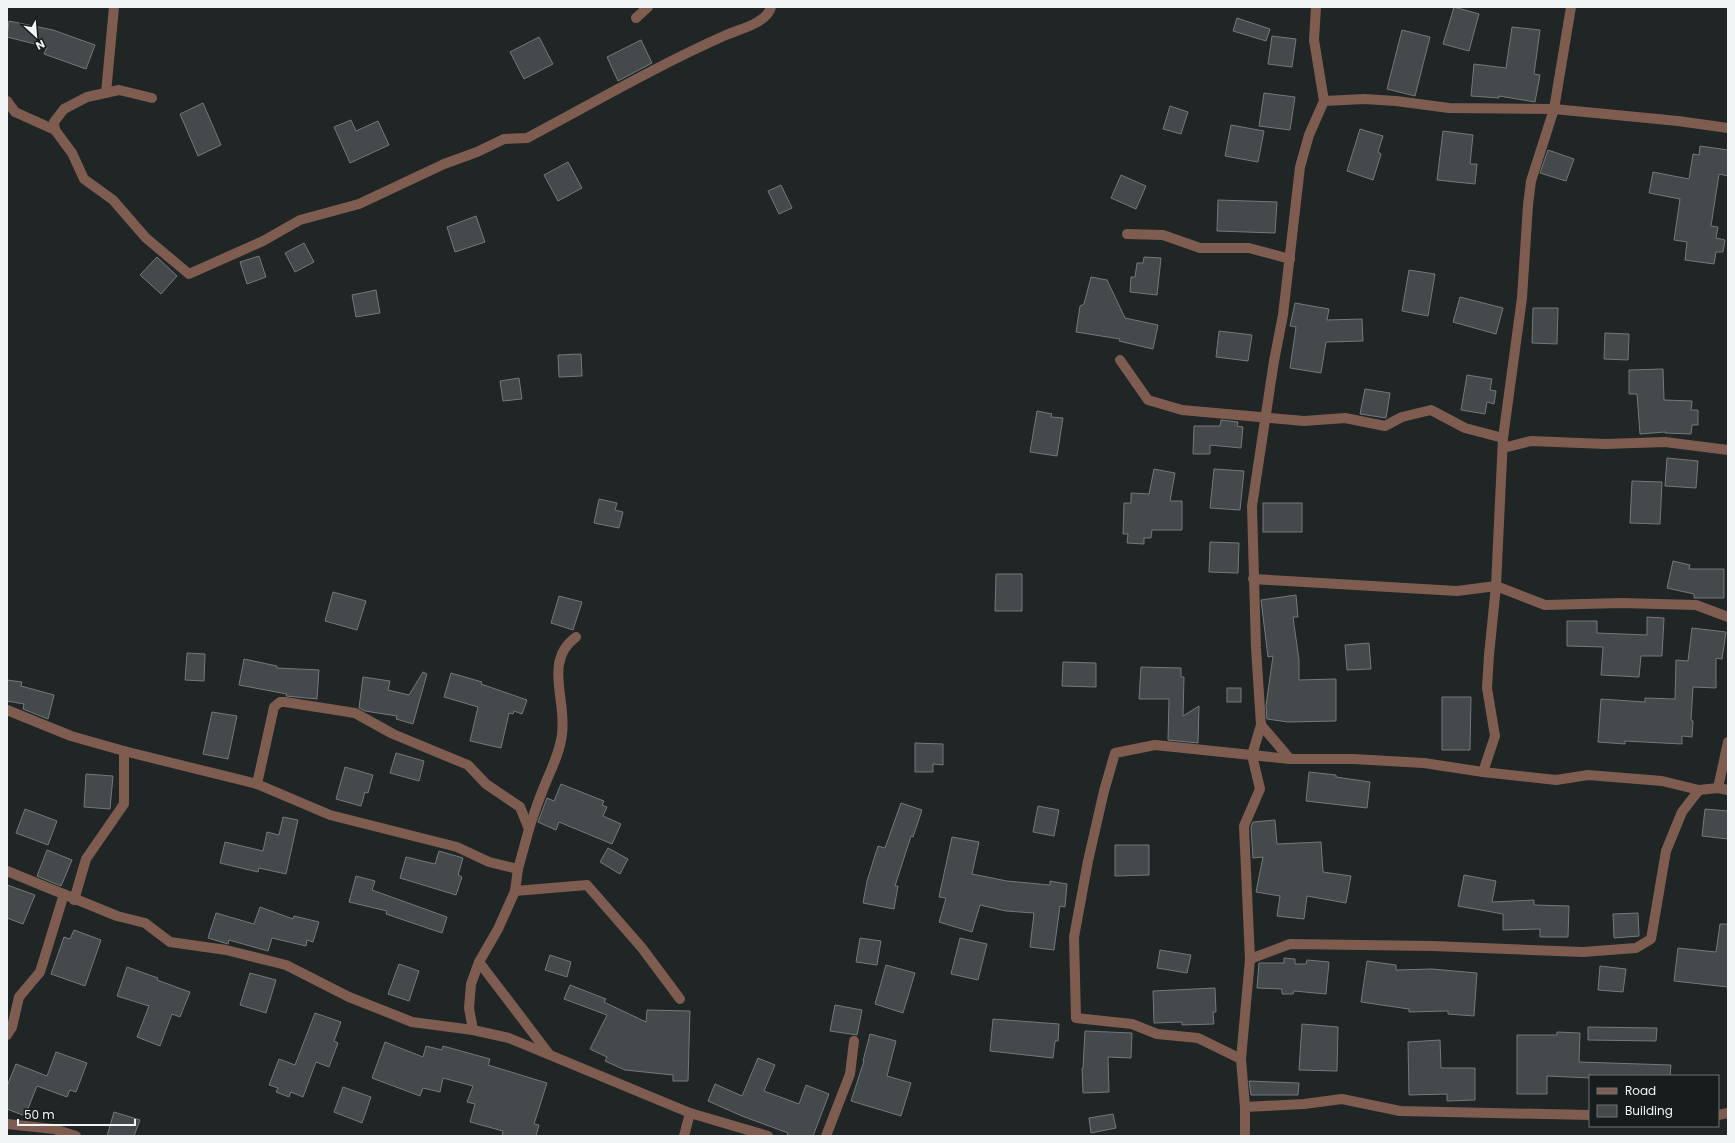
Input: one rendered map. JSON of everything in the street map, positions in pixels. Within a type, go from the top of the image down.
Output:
[{"type":"street","points":[[106,93],[114,7]]},
{"type":"street","points":[[636,18],[648,7]]},
{"type":"street","points":[[7,101],[15,112],[55,130],[72,153],[84,179],[113,200],[146,238],[189,274],[263,241],[300,220],[359,204],[444,164],[477,152],[504,139],[527,138],[701,46],[758,22],[767,14],[771,7]]},
{"type":"street","points":[[1245,1136],[1245,1107],[1241,1059],[1250,958],[1244,826],[1260,789],[1252,755],[1261,725],[1253,579],[1252,506],[1265,418],[1283,315],[1300,166],[1309,135],[1324,101],[1314,40],[1316,7]]},
{"type":"street","points":[[1483,772],[1495,736],[1487,688],[1489,655],[1496,586],[1503,443],[1522,298],[1528,205],[1531,181],[1554,109],[1571,7]]},
{"type":"street","points":[[55,130],[54,122],[64,109],[87,97],[119,90],[152,98]]},
{"type":"street","points":[[1324,101],[1364,99],[1396,101],[1449,108],[1554,109],[1640,117],[1728,128]]},
{"type":"street","points":[[1127,234],[1163,235],[1200,248],[1249,248],[1290,259]]},
{"type":"street","points":[[1120,360],[1148,400],[1182,410],[1304,421],[1345,418],[1385,426],[1402,417],[1430,410],[1465,428],[1503,443],[1531,441],[1606,444],[1665,442],[1728,450]]},
{"type":"street","points":[[1253,579],[1457,591],[1496,586],[1545,605],[1621,603],[1696,605],[1728,617]]},
{"type":"street","points":[[473,1030],[469,1008],[471,984],[479,962],[498,929],[515,891],[518,869],[529,829],[541,793],[554,763],[562,734],[558,664],[562,652],[576,636]]},
{"type":"street","points":[[257,784],[274,706],[280,702],[356,713],[393,734],[468,765],[486,784],[520,807],[529,829]]},
{"type":"street","points":[[7,710],[71,736],[124,751],[257,784],[330,815],[457,847],[489,862],[518,869]]},
{"type":"street","points":[[1261,725],[1290,759]]},
{"type":"street","points":[[1241,1059],[1198,1038],[1158,1034],[1132,1024],[1076,1018],[1074,937],[1100,807],[1115,753],[1155,744],[1290,759],[1353,759],[1424,763],[1483,772],[1556,780],[1588,775],[1618,777],[1662,781],[1699,790],[1723,789],[1728,742]]},
{"type":"street","points":[[74,900],[86,859],[124,804],[124,751]]},
{"type":"street","points":[[1250,958],[1290,944],[1381,944],[1583,952],[1636,948],[1651,939],[1666,851],[1682,812],[1699,790]]},
{"type":"street","points":[[7,871],[64,894],[74,900],[117,916],[145,923],[170,942],[226,950],[286,965],[349,997],[412,1022],[473,1030],[509,1038],[690,1113],[768,1136]]},
{"type":"street","points":[[515,891],[587,885],[642,948],[680,999]]},
{"type":"street","points":[[7,1035],[12,1027],[19,997],[40,972],[64,894]]},
{"type":"street","points":[[479,962],[550,1055]]},
{"type":"street","points":[[826,1136],[850,1074],[854,1041]]},
{"type":"street","points":[[1245,1107],[1304,1104],[1342,1099],[1400,1111],[1589,1115]]},
{"type":"street","points":[[684,1136],[690,1113]]},
{"type":"street","points":[[7,1124],[54,1129],[76,1136]]},
{"type":"building","points":[[1454,7],[1479,14],[1469,51],[1443,44]]},
{"type":"building","points":[[1237,18],[1270,29],[1266,41],[1233,31]]},
{"type":"building","points":[[9,21],[53,30],[95,45],[86,69],[44,54],[47,47],[7,37]]},
{"type":"building","points":[[1512,27],[1540,30],[1534,74],[1540,75],[1535,102],[1499,96],[1499,98],[1471,96],[1474,64],[1506,68]]},
{"type":"building","points":[[1402,30],[1430,37],[1415,96],[1387,89]]},
{"type":"building","points":[[1272,36],[1296,39],[1292,67],[1268,64]]},
{"type":"building","points":[[539,37],[553,64],[524,79],[510,52]]},
{"type":"building","points":[[641,40],[652,63],[618,81],[607,57]]},
{"type":"building","points":[[1264,93],[1295,97],[1290,130],[1259,126]]},
{"type":"building","points":[[203,103],[221,145],[198,156],[180,114]]},
{"type":"building","points":[[1170,106],[1188,112],[1181,134],[1163,129]]},
{"type":"building","points":[[351,120],[356,131],[378,121],[389,145],[350,163],[334,127]]},
{"type":"building","points":[[1231,125],[1264,131],[1258,162],[1225,156]]},
{"type":"building","points":[[1360,129],[1383,136],[1378,152],[1381,154],[1373,180],[1347,171]]},
{"type":"building","points":[[1443,131],[1473,135],[1470,164],[1477,164],[1475,184],[1437,180]]},
{"type":"building","points":[[1700,146],[1728,150],[1728,176],[1719,174],[1711,226],[1718,227],[1716,238],[1725,240],[1723,252],[1716,252],[1714,264],[1685,260],[1687,242],[1674,240],[1680,199],[1649,193],[1653,172],[1689,179],[1693,154],[1699,155]]},
{"type":"building","points":[[1548,150],[1574,159],[1566,181],[1540,173]]},
{"type":"building","points":[[568,162],[582,188],[558,201],[544,175]]},
{"type":"building","points":[[1121,175],[1146,186],[1136,209],[1111,198]]},
{"type":"building","points":[[781,185],[792,208],[779,214],[768,191]]},
{"type":"building","points":[[1218,200],[1277,202],[1275,233],[1217,231]]},
{"type":"building","points":[[476,216],[485,242],[455,252],[447,227]]},
{"type":"building","points":[[304,243],[314,262],[295,272],[285,253]]},
{"type":"building","points":[[259,256],[266,277],[247,284],[240,262]]},
{"type":"building","points":[[157,257],[177,276],[161,294],[140,275]]},
{"type":"building","points":[[1144,257],[1161,258],[1157,295],[1130,292],[1131,277],[1135,277],[1137,263],[1143,263]]},
{"type":"building","points":[[1409,270],[1435,274],[1428,316],[1402,311]]},
{"type":"building","points":[[1091,277],[1107,280],[1125,318],[1158,325],[1153,349],[1119,341],[1120,339],[1076,332],[1080,306],[1084,304]]},
{"type":"building","points":[[376,290],[380,313],[356,317],[352,295]]},
{"type":"building","points":[[1460,297],[1503,308],[1496,334],[1453,322]]},
{"type":"building","points":[[1295,303],[1329,309],[1327,320],[1362,319],[1363,341],[1326,342],[1321,373],[1290,368],[1296,327],[1290,326]]},
{"type":"building","points":[[1533,308],[1558,308],[1557,344],[1532,343]]},
{"type":"building","points":[[1219,331],[1252,335],[1248,361],[1216,357]]},
{"type":"building","points":[[1605,333],[1629,334],[1628,360],[1604,359]]},
{"type":"building","points":[[581,354],[582,376],[559,377],[558,355]]},
{"type":"building","points":[[1663,369],[1664,400],[1692,401],[1691,410],[1698,410],[1698,425],[1692,425],[1691,434],[1665,432],[1640,434],[1637,394],[1629,394],[1629,370]]},
{"type":"building","points":[[1467,375],[1492,379],[1490,390],[1496,391],[1494,404],[1487,402],[1485,414],[1461,410]]},
{"type":"building","points":[[519,378],[522,399],[503,401],[500,381]]},
{"type":"building","points":[[1365,389],[1390,393],[1386,418],[1360,414]]},
{"type":"building","points":[[1037,411],[1052,414],[1051,417],[1063,418],[1057,456],[1030,452]]},
{"type":"building","points":[[1221,420],[1238,422],[1237,426],[1243,427],[1241,448],[1210,445],[1210,454],[1193,454],[1194,426],[1220,426]]},
{"type":"building","points":[[1667,458],[1698,461],[1696,488],[1665,486]]},
{"type":"building","points":[[1154,469],[1175,473],[1170,501],[1182,501],[1182,530],[1152,530],[1151,538],[1144,538],[1144,544],[1127,543],[1128,534],[1123,534],[1124,503],[1131,503],[1131,493],[1149,494]]},
{"type":"building","points":[[1214,469],[1244,471],[1240,510],[1210,508]]},
{"type":"building","points":[[1632,481],[1662,482],[1660,524],[1630,523]]},
{"type":"building","points":[[599,499],[617,503],[615,510],[623,512],[619,528],[594,523]]},
{"type":"building","points":[[1263,503],[1302,503],[1302,532],[1263,532]]},
{"type":"building","points":[[1210,542],[1239,543],[1238,573],[1209,572]]},
{"type":"building","points":[[1673,561],[1690,565],[1689,569],[1724,569],[1724,598],[1694,598],[1694,594],[1667,588]]},
{"type":"building","points":[[996,574],[1022,574],[1022,611],[995,611]]},
{"type":"building","points":[[333,592],[366,601],[357,630],[325,621]]},
{"type":"building","points":[[1296,595],[1298,617],[1293,617],[1299,660],[1299,680],[1336,679],[1336,721],[1288,722],[1267,719],[1266,706],[1273,656],[1268,657],[1261,600]]},
{"type":"building","points":[[559,596],[582,602],[573,630],[551,623]]},
{"type":"building","points":[[1647,617],[1664,618],[1662,656],[1641,656],[1639,677],[1601,675],[1603,647],[1567,646],[1567,621],[1597,621],[1597,633],[1647,635]]},
{"type":"building","points":[[1692,628],[1726,632],[1722,659],[1716,658],[1716,688],[1693,687],[1691,720],[1693,721],[1692,737],[1682,736],[1682,744],[1625,741],[1625,744],[1598,742],[1601,699],[1645,702],[1645,698],[1675,699],[1676,660],[1688,661]]},
{"type":"building","points":[[1369,643],[1371,669],[1347,670],[1345,645]]},
{"type":"building","points":[[187,653],[205,654],[204,681],[185,680]]},
{"type":"building","points":[[244,659],[277,666],[277,668],[319,670],[317,699],[286,696],[287,694],[239,685]]},
{"type":"building","points":[[1063,662],[1096,663],[1096,687],[1062,686]]},
{"type":"building","points":[[1141,667],[1181,668],[1181,677],[1184,677],[1183,716],[1199,706],[1198,743],[1168,740],[1169,699],[1139,699]]},
{"type":"building","points":[[423,672],[427,674],[413,724],[396,719],[397,716],[365,711],[359,708],[363,677],[390,681],[388,690],[409,695]]},
{"type":"building","points":[[451,673],[482,682],[481,684],[527,700],[522,714],[514,711],[513,714],[509,713],[501,748],[470,741],[478,707],[444,697]]},
{"type":"building","points":[[7,680],[22,682],[21,686],[54,695],[48,719],[23,709],[24,704],[7,701]]},
{"type":"building","points":[[1227,688],[1241,688],[1241,702],[1227,702]]},
{"type":"building","points":[[1442,697],[1471,697],[1470,750],[1442,750]]},
{"type":"building","points":[[212,712],[237,716],[228,759],[203,754]]},
{"type":"building","points":[[915,743],[943,744],[943,765],[933,764],[933,772],[915,772]]},
{"type":"building","points":[[396,753],[424,761],[419,781],[390,773]]},
{"type":"building","points":[[345,767],[373,775],[368,793],[365,792],[361,806],[336,799]]},
{"type":"building","points":[[1309,772],[1336,775],[1336,777],[1370,782],[1367,808],[1306,801]]},
{"type":"building","points":[[86,774],[113,776],[110,809],[84,807]]},
{"type":"building","points":[[561,784],[604,801],[602,805],[607,807],[603,816],[621,824],[612,844],[559,822],[556,830],[538,822],[547,798],[554,801]]},
{"type":"building","points":[[901,803],[922,810],[913,837],[911,836],[895,886],[898,886],[894,909],[863,903],[867,881],[878,846],[885,848]]},
{"type":"building","points":[[1038,806],[1059,810],[1054,836],[1033,832]]},
{"type":"building","points":[[25,809],[57,821],[48,845],[16,833]]},
{"type":"building","points":[[1705,809],[1728,811],[1728,839],[1702,836]]},
{"type":"building","points":[[283,817],[298,820],[286,874],[259,868],[258,872],[220,863],[225,842],[263,851],[267,832],[279,835]]},
{"type":"building","points":[[1275,820],[1277,844],[1321,842],[1323,872],[1351,876],[1346,903],[1307,896],[1304,919],[1277,916],[1280,896],[1256,892],[1263,857],[1253,858],[1251,827],[1253,822]]},
{"type":"building","points":[[952,837],[979,842],[972,874],[1007,881],[1050,885],[1050,881],[1067,884],[1065,907],[1060,906],[1054,950],[1030,947],[1034,913],[1006,911],[980,905],[972,932],[939,922],[946,898],[939,897]]},
{"type":"building","points":[[1115,845],[1149,845],[1149,875],[1115,876]]},
{"type":"building","points":[[608,848],[628,859],[620,874],[600,862]]},
{"type":"building","points":[[47,850],[72,860],[61,886],[37,876]]},
{"type":"building","points":[[439,851],[463,858],[458,875],[462,877],[456,895],[400,878],[406,857],[435,864]]},
{"type":"building","points":[[1464,875],[1496,881],[1492,902],[1534,900],[1534,905],[1569,906],[1568,937],[1540,937],[1540,929],[1503,930],[1503,914],[1458,906]]},
{"type":"building","points":[[356,876],[375,881],[372,890],[447,917],[442,933],[386,914],[387,911],[349,902]]},
{"type":"building","points":[[7,885],[35,895],[23,924],[7,918]]},
{"type":"building","points":[[260,907],[293,919],[294,916],[319,922],[313,942],[307,940],[306,946],[272,938],[268,951],[229,940],[228,944],[208,938],[216,913],[254,924]]},
{"type":"building","points":[[1638,913],[1639,936],[1614,938],[1613,914]]},
{"type":"building","points":[[1720,924],[1728,924],[1728,987],[1674,981],[1678,948],[1716,952]]},
{"type":"building","points":[[74,930],[101,940],[85,986],[51,974],[64,937],[70,939]]},
{"type":"building","points":[[860,938],[881,941],[877,965],[856,962]]},
{"type":"building","points":[[960,938],[987,944],[978,980],[951,974]]},
{"type":"building","points":[[1160,950],[1191,955],[1187,973],[1157,968]]},
{"type":"building","points":[[550,955],[571,962],[567,977],[545,970]]},
{"type":"building","points":[[1284,958],[1295,959],[1295,964],[1306,964],[1307,960],[1329,962],[1326,994],[1294,991],[1293,994],[1282,994],[1282,989],[1257,988],[1259,963],[1284,963]]},
{"type":"building","points":[[1367,961],[1396,965],[1396,970],[1432,969],[1477,973],[1474,1016],[1448,1014],[1448,1011],[1409,1012],[1409,1009],[1361,1002]]},
{"type":"building","points":[[399,964],[419,971],[409,1001],[388,994]]},
{"type":"building","points":[[886,965],[915,973],[903,1013],[875,1004]]},
{"type":"building","points":[[1600,966],[1626,969],[1623,992],[1598,990]]},
{"type":"building","points":[[127,967],[158,978],[157,980],[190,992],[180,1017],[172,1014],[160,1046],[137,1037],[149,1006],[117,996]]},
{"type":"building","points":[[250,973],[276,980],[266,1013],[240,1005]]},
{"type":"building","points":[[570,985],[606,999],[604,1002],[646,1022],[647,1010],[690,1011],[688,1081],[673,1081],[673,1075],[625,1070],[605,1061],[607,1057],[590,1049],[607,1015],[564,999]]},
{"type":"building","points":[[1215,988],[1216,1012],[1213,1012],[1214,1024],[1182,1025],[1182,1022],[1154,1023],[1153,991]]},
{"type":"building","points":[[835,1005],[862,1010],[857,1035],[830,1031]]},
{"type":"building","points":[[315,1013],[341,1022],[334,1041],[338,1043],[329,1067],[316,1062],[303,1097],[291,1092],[289,1097],[276,1092],[278,1088],[269,1085],[279,1059],[295,1065]]},
{"type":"building","points":[[993,1019],[1059,1024],[1058,1041],[1055,1041],[1053,1058],[990,1051]]},
{"type":"building","points":[[1302,1024],[1338,1027],[1337,1071],[1299,1070]]},
{"type":"building","points":[[1588,1027],[1657,1028],[1656,1041],[1588,1040]]},
{"type":"building","points":[[1085,1031],[1132,1033],[1131,1058],[1108,1057],[1109,1092],[1083,1093],[1082,1068]]},
{"type":"building","points":[[1557,1032],[1580,1033],[1579,1062],[1671,1065],[1670,1075],[1589,1075],[1589,1078],[1547,1076],[1547,1094],[1517,1094],[1517,1035],[1557,1035]]},
{"type":"building","points":[[870,1034],[896,1041],[887,1076],[911,1083],[901,1116],[851,1101],[864,1061]]},
{"type":"building","points":[[1440,1040],[1441,1068],[1475,1068],[1475,1100],[1447,1101],[1447,1094],[1409,1095],[1408,1042]]},
{"type":"building","points":[[385,1042],[423,1057],[426,1046],[442,1050],[443,1046],[490,1059],[488,1065],[547,1083],[534,1124],[539,1125],[536,1136],[502,1136],[503,1131],[470,1122],[475,1104],[467,1102],[473,1086],[443,1078],[440,1092],[423,1088],[420,1096],[372,1078]]},
{"type":"building","points":[[56,1052],[87,1063],[76,1092],[70,1090],[67,1097],[37,1086],[25,1116],[7,1109],[7,1086],[16,1064],[47,1076]]},
{"type":"building","points":[[758,1058],[775,1065],[764,1091],[799,1104],[806,1085],[829,1094],[813,1136],[787,1136],[788,1133],[742,1116],[708,1101],[715,1084],[742,1096]]},
{"type":"building","points":[[1249,1081],[1299,1083],[1298,1095],[1251,1095]]},
{"type":"building","points":[[343,1087],[371,1097],[362,1123],[334,1112]]},
{"type":"building","points":[[114,1112],[140,1120],[134,1136],[107,1136]]},
{"type":"building","points":[[1113,1114],[1116,1128],[1091,1133],[1089,1118]]}]
